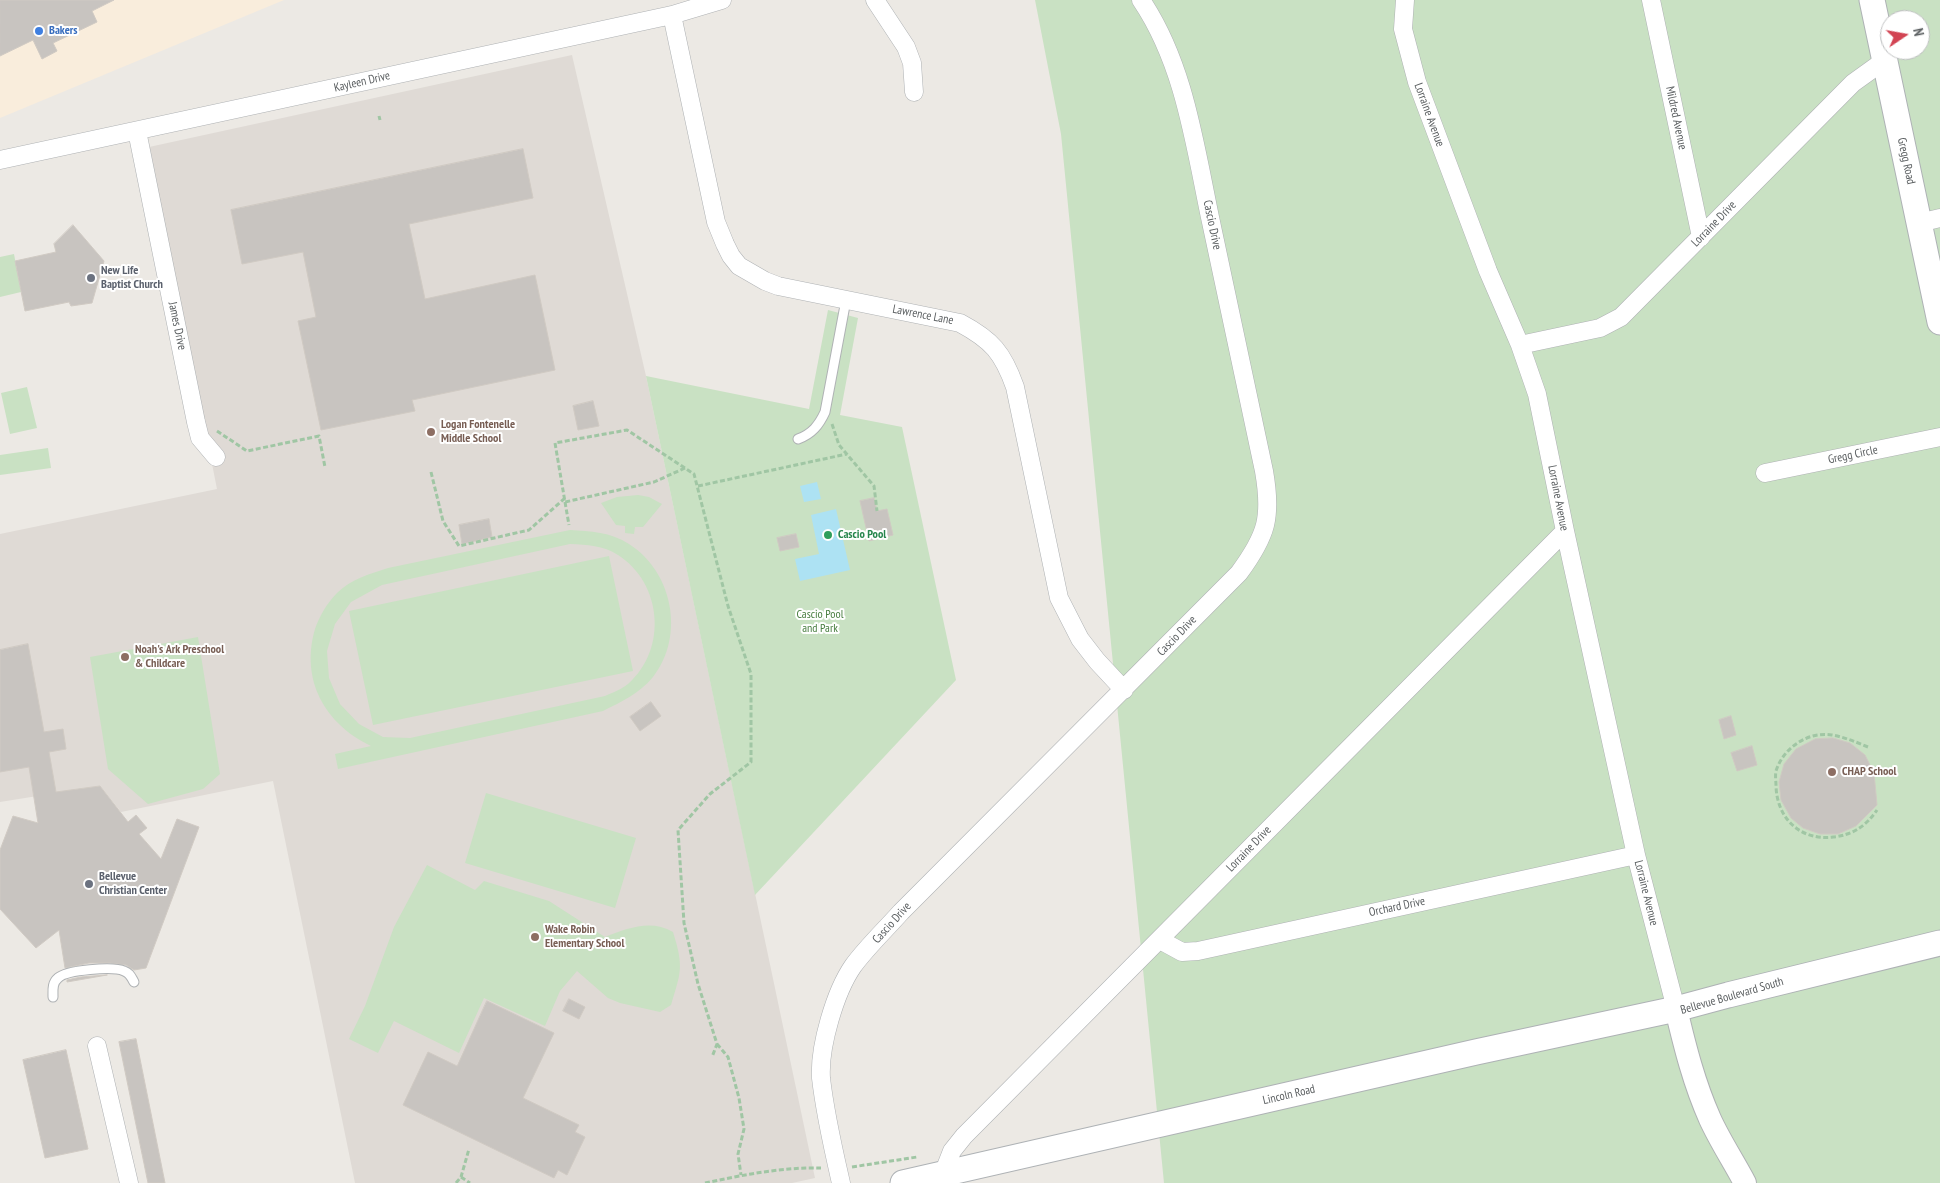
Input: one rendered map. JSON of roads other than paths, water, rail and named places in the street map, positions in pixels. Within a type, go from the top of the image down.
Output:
[{"type":"main road","name":"Gregg Road","points":[[1872,0],[1880,37]]},
{"type":"main road","name":"Gregg Road","points":[[1885,60],[1930,220],[1940,322]]},
{"type":"main road","name":"Bellevue Boulevard South","points":[[1676,1009],[1940,943]]},
{"type":"main road","name":"Lincoln Road","points":[[903,1183],[1485,1050],[1676,1009]]},
{"type":"street","name":"Kayleen Drive","points":[[0,160],[137,132],[672,15],[722,0]]},
{"type":"street","points":[[875,0],[906,47],[912,63],[914,92]]},
{"type":"street","name":"Cascio Drive","points":[[841,1183],[830,1133],[821,1076],[825,1038],[834,1005],[853,967],[901,912],[1239,573],[1261,540],[1267,520],[1269,497],[1188,116],[1171,58],[1159,31],[1141,0]]},
{"type":"street","name":"Lorraine Avenue","points":[[1405,0],[1403,29],[1417,82],[1488,271],[1520,345],[1538,394],[1565,531],[1636,855],[1676,1009]]},
{"type":"street","name":"Mildred Avenue","points":[[1652,0],[1701,237]]},
{"type":"street","name":"Lawrence Lane","points":[[672,15],[716,222],[731,256],[739,266],[764,281],[797,291],[960,323],[982,336],[1003,358],[1015,387],[1059,598],[1080,639],[1124,690]]},
{"type":"street","name":"Lorraine Drive","points":[[1520,345],[1600,328],[1621,317],[1853,83],[1885,60]]},
{"type":"street","name":"James Drive","points":[[137,132],[196,422],[200,438],[216,457]]},
{"type":"street","name":"Gregg Circle","points":[[1765,473],[1940,437]]},
{"type":"street","name":"Lorraine Drive","points":[[943,1174],[952,1151],[964,1136],[1565,531]]},
{"type":"street","name":"Orchard Drive","points":[[1160,940],[1182,952],[1198,951],[1636,855]]},
{"type":"street","name":"Bellevue Boulevard South","points":[[1676,1009],[1696,1084],[1711,1120],[1745,1183]]},
{"type":"street","points":[[97,1046],[129,1183]]},
{"type":"lane","points":[[798,439],[808,436],[820,423],[825,412],[846,300]]},
{"type":"lane","points":[[53,997],[53,986],[62,975],[95,969],[115,968],[130,974],[134,982]]},
{"type":"water","points":[[817,482],[821,499],[804,502],[800,486]]},
{"type":"water","name":"Cascio Pool","points":[[836,509],[850,570],[800,581],[795,559],[819,554],[811,515]]},
{"type":"place","name":"Bakers","points":[[39,31]]},
{"type":"place","name":"New Life Baptist Church","points":[[91,278]]},
{"type":"place","name":"Logan Fontenelle Middle School","points":[[431,432]]},
{"type":"place","name":"Cascio Pool","points":[[828,535]]},
{"type":"place","name":"Noah's Ark Preschool & Childcare","points":[[125,657]]},
{"type":"place","name":"CHAP School","points":[[1832,772]]},
{"type":"place","name":"Bellevue Christian Center","points":[[89,884]]},
{"type":"place","name":"Wake Robin Elementary School","points":[[535,937]]},
{"type":"park label","name":"Cascio Pool and Park","points":[[820,622]]}]
